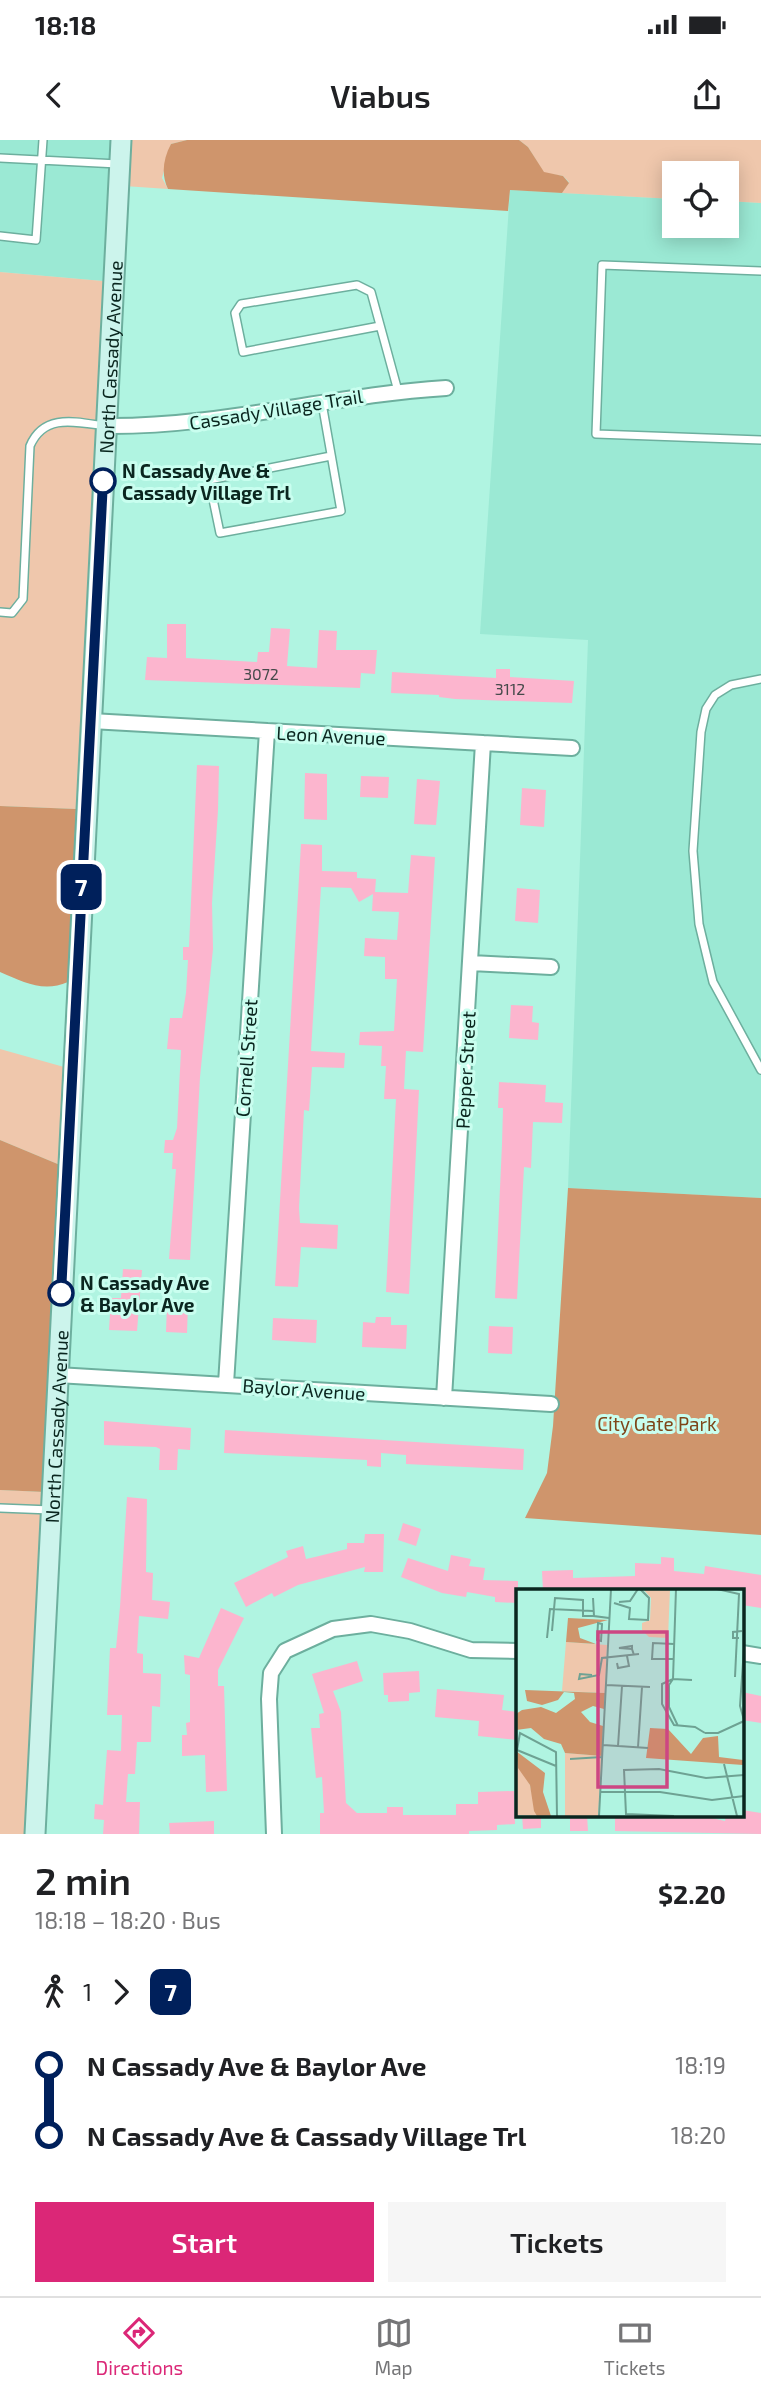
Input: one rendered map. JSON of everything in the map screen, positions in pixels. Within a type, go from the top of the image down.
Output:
[{"type":"main road","name":"North Cassady Avenue","points":[[35,1834],[121,140]]},
{"type":"street","name":"Cassady Village Trail","points":[[106,426],[215,421],[398,391],[446,388]]},
{"type":"street","name":"Leon Avenue","points":[[91,721],[572,748]]},
{"type":"street","name":"Cornell Street","points":[[226,1384],[267,732]]},
{"type":"street","name":"Pepper Street","points":[[444,1398],[483,743]]},
{"type":"street","points":[[471,963],[551,967]]},
{"type":"street","name":"Baylor Avenue","points":[[57,1375],[551,1405]]},
{"type":"street","points":[[274,1834],[269,1699],[271,1673],[285,1651],[333,1629],[372,1624],[410,1631],[471,1650],[516,1651]]},
{"type":"lane","points":[[0,236],[36,240],[43,140]]},
{"type":"lane","points":[[0,158],[119,164]]},
{"type":"lane","points":[[761,271],[602,265],[596,433],[761,440]]},
{"type":"lane","points":[[380,326],[243,352],[235,313],[241,304],[357,285],[371,292],[398,391]]},
{"type":"lane","points":[[322,403],[341,511],[219,533],[209,480],[331,456]]},
{"type":"lane","points":[[0,612],[12,613],[23,599],[30,446],[35,435],[46,424],[66,421],[106,426]]},
{"type":"lane","points":[[761,678],[731,685],[715,695],[706,709],[701,732],[693,850],[699,924],[713,982],[761,1070]]},
{"type":"lane","points":[[0,1508],[51,1510]]},
{"type":"shaded area","points":[[0,140],[126,140],[124,186],[108,185],[103,281],[0,272]]},
{"type":"shaded area","points":[[126,140],[187,140],[171,144],[162,178],[168,189],[124,186]]},
{"type":"shaded area","points":[[519,140],[761,140],[761,203],[739,202],[739,161],[662,161],[662,198],[562,193],[569,182],[563,176],[544,173],[528,147]]},
{"type":"shaded area","points":[[510,190],[662,198],[662,238],[739,238],[739,202],[761,203],[761,1198],[568,1188],[588,640],[480,634]]},
{"type":"shaded area","points":[[0,272],[103,281],[76,809],[0,806]]},
{"type":"shaded area","points":[[0,1049],[64,1067],[60,1165],[0,1140]]},
{"type":"shaded area","points":[[0,1490],[45,1492],[26,1834],[0,1834]]},
{"type":"green space","points":[[187,140],[519,140],[528,147],[544,172],[563,176],[569,183],[562,193],[510,190],[508,211],[168,189],[164,173],[168,150],[171,144]]},
{"type":"green space","points":[[0,806],[76,809],[68,982],[42,986],[0,972]]},
{"type":"green space","points":[[0,1140],[60,1165],[45,1492],[0,1490]]},
{"type":"green space","name":"City Gate Park","points":[[568,1188],[761,1198],[761,1535],[525,1518],[547,1473],[553,1426]]},
{"type":"building","points":[[167,624],[186,624],[186,658],[257,662],[258,652],[269,652],[271,628],[290,629],[287,666],[317,668],[319,630],[337,631],[336,650],[377,650],[375,674],[361,673],[360,688],[145,680],[147,657],[167,658]]},
{"type":"building","points":[[496,669],[510,669],[510,677],[574,681],[572,703],[455,699],[439,695],[391,693],[392,672],[496,678]]},
{"type":"building","points":[[197,765],[219,766],[212,903],[213,949],[200,1077],[190,1260],[169,1259],[176,1169],[172,1169],[173,1153],[164,1153],[165,1140],[173,1140],[177,1128],[181,1050],[167,1049],[170,1018],[182,1018],[186,993],[188,960],[183,960],[183,947],[189,947]]},
{"type":"building","points":[[305,773],[327,774],[327,820],[304,819]]},
{"type":"building","points":[[361,776],[389,777],[388,798],[360,797]]},
{"type":"building","points":[[417,779],[440,781],[436,825],[414,824]]},
{"type":"building","points":[[522,788],[546,790],[544,827],[520,825]]},
{"type":"building","points":[[301,844],[322,845],[322,871],[357,872],[357,878],[376,879],[375,892],[408,893],[411,855],[435,857],[423,1052],[406,1051],[404,1089],[419,1090],[409,1294],[386,1292],[396,1099],[384,1099],[386,1066],[381,1066],[382,1046],[359,1045],[360,1032],[394,1031],[397,979],[385,979],[385,957],[364,956],[365,938],[397,940],[399,912],[372,911],[373,894],[359,902],[351,888],[321,887],[311,1051],[345,1053],[344,1068],[312,1067],[309,1111],[304,1110],[299,1208],[300,1223],[338,1225],[337,1249],[301,1247],[298,1287],[275,1286]]},
{"type":"building","points":[[517,888],[540,890],[538,923],[515,921]]},
{"type":"building","points":[[511,1005],[533,1006],[532,1022],[539,1023],[538,1040],[509,1038]]},
{"type":"building","points":[[499,1082],[546,1085],[545,1102],[563,1103],[562,1123],[533,1122],[531,1168],[524,1167],[517,1299],[495,1298],[503,1108],[498,1108]]},
{"type":"building","points":[[123,1269],[142,1270],[137,1331],[109,1330],[111,1298],[121,1298]]},
{"type":"building","points":[[167,1303],[188,1304],[187,1333],[166,1332]]},
{"type":"building","points":[[376,1317],[391,1317],[391,1325],[407,1325],[406,1349],[362,1347],[363,1322],[375,1323]]},
{"type":"building","points":[[273,1318],[317,1320],[316,1343],[272,1340]]},
{"type":"building","points":[[489,1326],[513,1327],[512,1354],[488,1353]]},
{"type":"building","points":[[104,1421],[191,1428],[190,1450],[178,1449],[177,1470],[159,1470],[160,1449],[156,1447],[104,1445]]},
{"type":"building","points":[[225,1430],[524,1449],[523,1470],[406,1464],[406,1455],[381,1453],[381,1467],[367,1466],[367,1460],[224,1453]]},
{"type":"building","points":[[127,1497],[147,1499],[146,1572],[153,1573],[152,1600],[170,1602],[168,1619],[139,1616],[137,1653],[143,1654],[143,1673],[161,1674],[160,1707],[152,1706],[151,1742],[137,1742],[135,1774],[128,1774],[126,1802],[140,1802],[139,1834],[103,1834],[104,1820],[94,1819],[95,1804],[103,1805],[107,1750],[121,1751],[122,1715],[107,1715],[110,1648],[116,1648]]},
{"type":"building","points":[[403,1523],[421,1529],[416,1546],[398,1540]]},
{"type":"building","points":[[365,1534],[384,1534],[383,1572],[364,1572],[365,1567],[298,1585],[274,1597],[272,1593],[246,1607],[234,1583],[288,1557],[286,1551],[303,1546],[306,1559],[347,1549],[347,1543],[364,1543]]},
{"type":"building","points":[[451,1555],[471,1559],[469,1566],[485,1568],[483,1580],[518,1581],[516,1603],[495,1602],[495,1597],[467,1592],[466,1597],[442,1593],[401,1577],[408,1558],[448,1571]]},
{"type":"building","points":[[661,1557],[674,1558],[674,1571],[704,1574],[705,1566],[761,1575],[761,1608],[744,1605],[744,1589],[543,1589],[542,1571],[573,1570],[573,1578],[635,1576],[635,1563],[661,1564]]},
{"type":"building","points":[[221,1608],[244,1618],[218,1670],[218,1686],[224,1686],[227,1791],[206,1792],[205,1755],[182,1756],[182,1735],[187,1735],[186,1723],[190,1722],[190,1675],[185,1674],[184,1655],[199,1658]]},
{"type":"building","points":[[357,1661],[363,1681],[333,1691],[341,1712],[346,1803],[357,1813],[387,1813],[387,1807],[403,1807],[403,1815],[456,1815],[456,1804],[478,1804],[478,1792],[514,1791],[515,1824],[497,1825],[497,1830],[469,1831],[469,1834],[320,1834],[320,1813],[324,1813],[322,1777],[316,1778],[311,1728],[320,1728],[319,1714],[324,1713],[312,1674]]},
{"type":"building","points":[[419,1671],[420,1692],[409,1693],[409,1701],[388,1702],[388,1695],[384,1695],[383,1673]]},
{"type":"building","points":[[437,1689],[504,1695],[502,1710],[516,1712],[516,1740],[478,1736],[479,1721],[435,1717]]},
{"type":"building","points":[[744,1692],[761,1696],[761,1723],[744,1720]]},
{"type":"building","points":[[744,1810],[761,1813],[761,1834],[615,1831],[615,1816],[702,1816],[725,1821],[726,1816],[744,1816]]},
{"type":"building","points":[[522,1816],[541,1816],[541,1828],[523,1829]]},
{"type":"building","points":[[570,1816],[587,1816],[588,1831],[570,1831]]},
{"type":"building","points":[[214,1821],[214,1834],[170,1834],[169,1823]]},
{"type":"bus line","name":"7","points":[[61,1293],[103,481]]},
{"type":"place","name":"N Cassady Ave & Cassady Village Trl","points":[[103,481]]},
{"type":"place","name":"N Cassady Ave & Baylor Ave","points":[[61,1293]]}]
